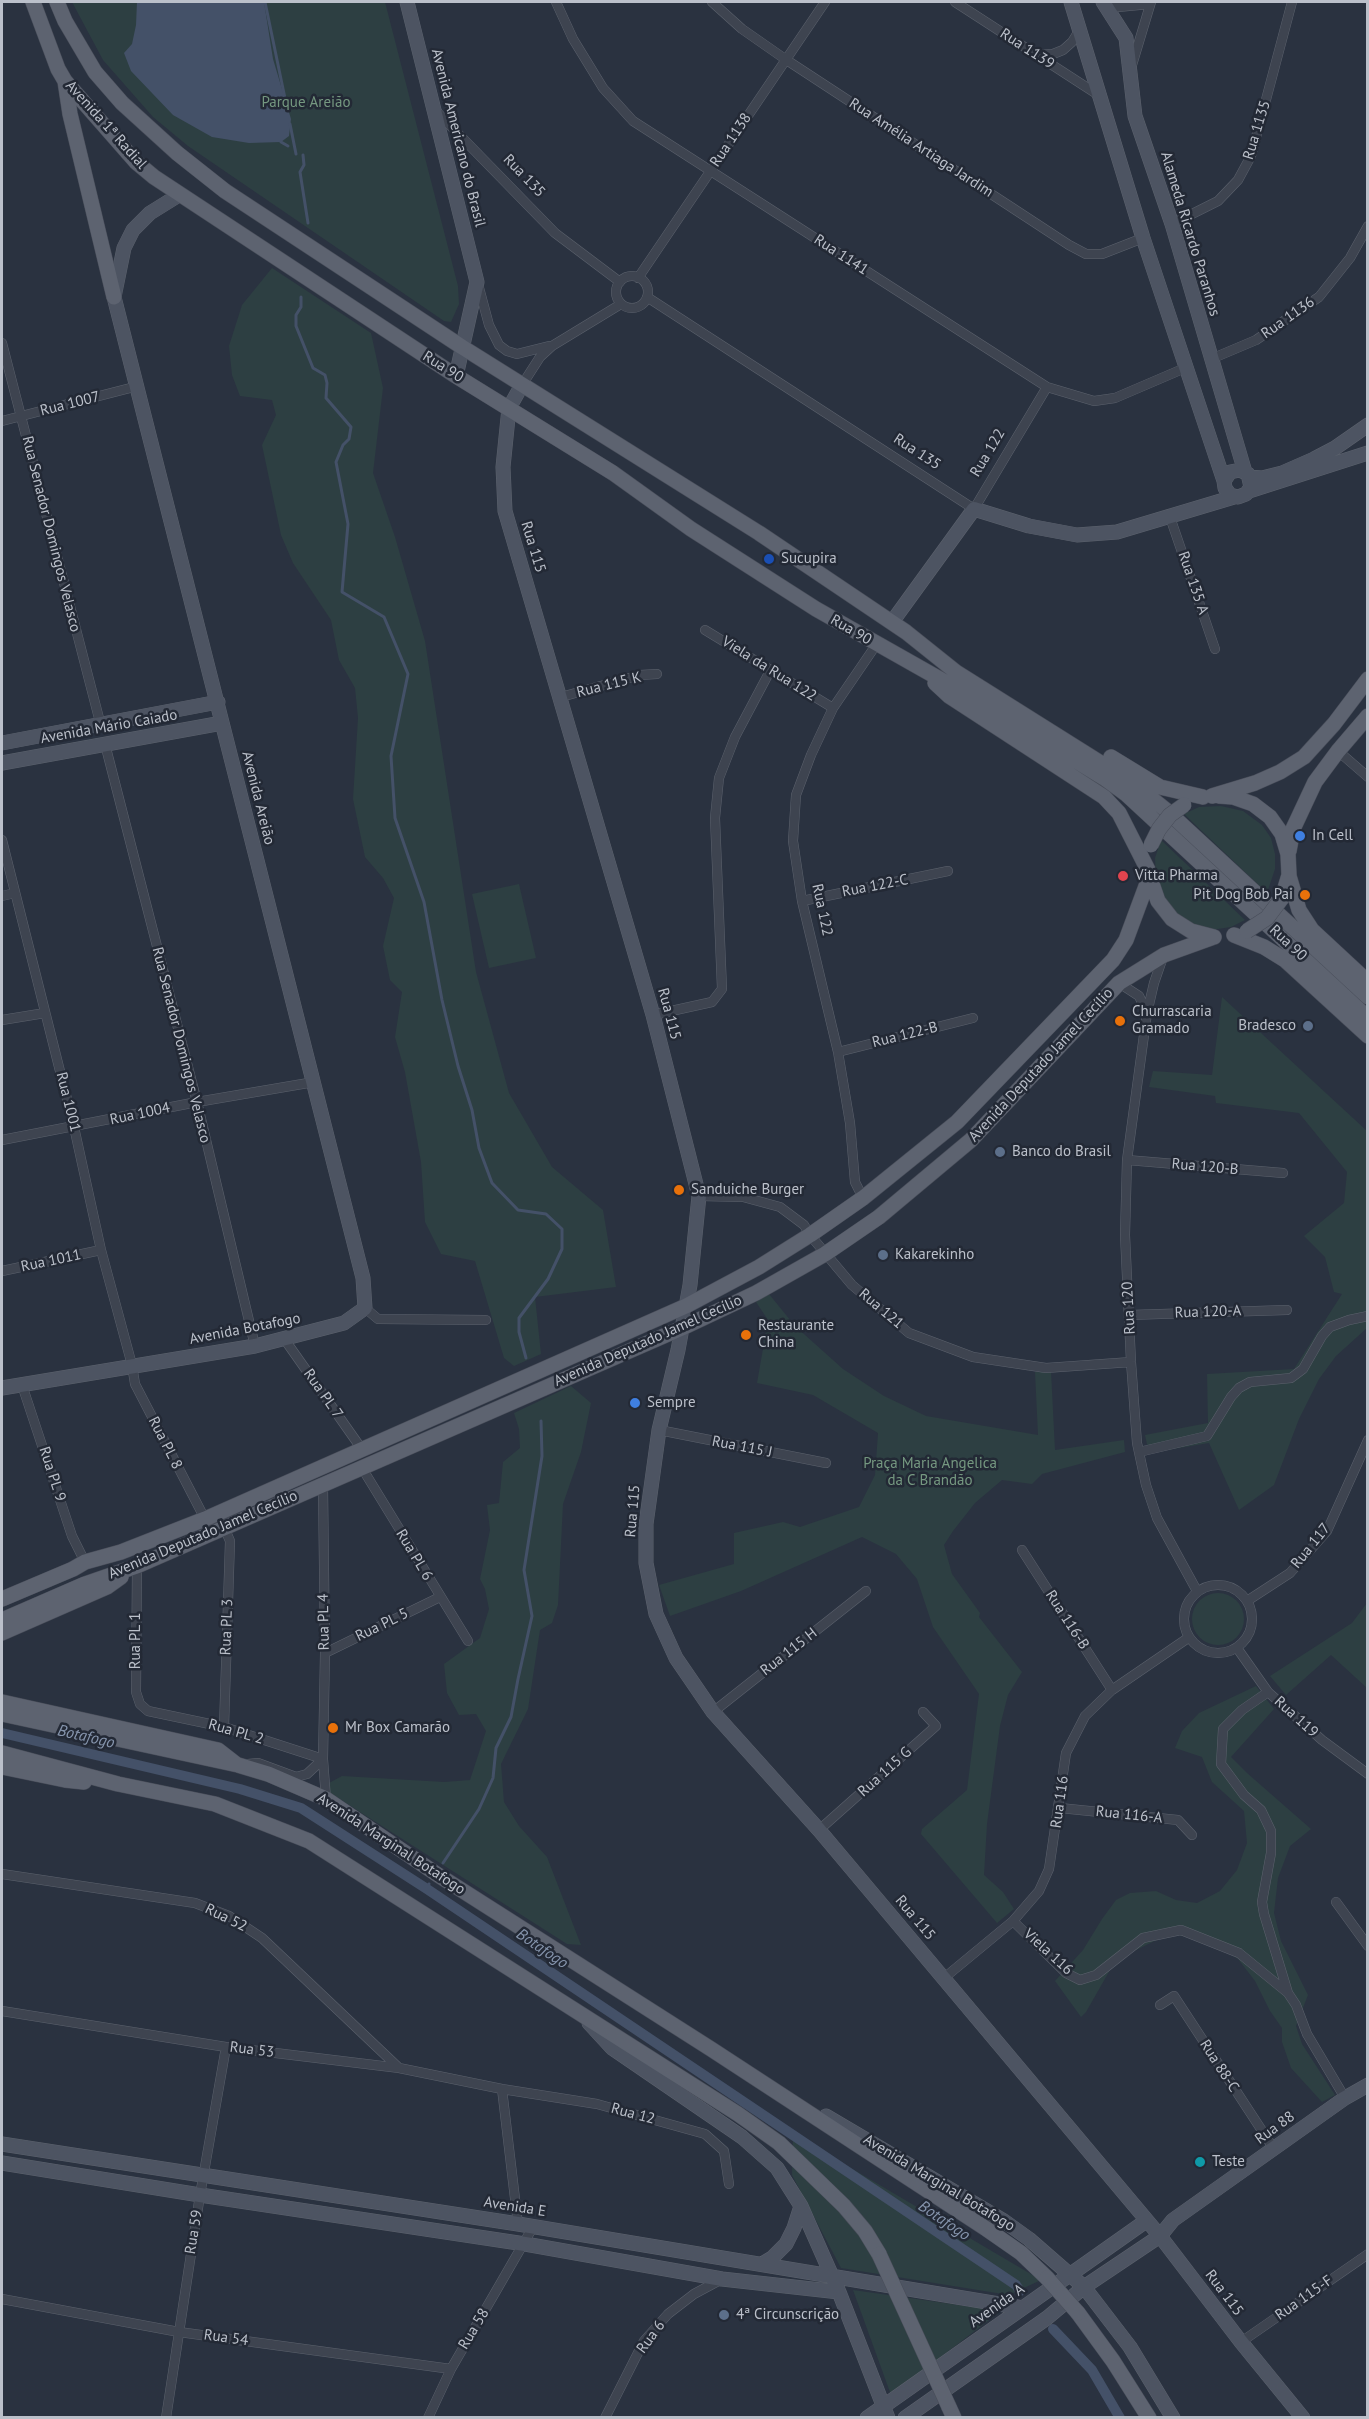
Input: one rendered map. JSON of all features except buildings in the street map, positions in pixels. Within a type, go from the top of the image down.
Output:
[{"type":"main road","name":"Avenida 1ª Radial","points":[[33,2],[58,69],[65,81],[136,162],[179,195],[306,278]]},
{"type":"main road","name":"Avenida 1ª Radial","points":[[57,2],[65,21],[95,72],[122,103],[177,153],[225,191],[311,248]]},
{"type":"main road","points":[[65,81],[70,114],[114,297]]},
{"type":"main road","name":"Rua 90","points":[[311,248],[522,385],[759,533],[906,632],[956,672],[1131,782],[1166,810],[1368,997]]},
{"type":"main road","name":"Rua 90","points":[[306,278],[456,376],[637,489],[708,540],[876,645],[917,666],[1088,768],[1126,794],[1368,1018]]},
{"type":"main road","points":[[906,632],[1160,787],[1207,796],[1233,797],[1253,804],[1261,810],[1270,817],[1282,834],[1288,854],[1289,875],[1299,910],[1312,930],[1368,982]]},
{"type":"main road","points":[[917,666],[949,696],[1104,797],[1119,813],[1149,874],[1158,901],[1172,919],[1191,931],[1214,937],[1241,933],[1267,918],[1282,898],[1289,875]]},
{"type":"main road","points":[[1149,874],[1151,845],[1159,829],[1170,815],[1184,805],[1207,796],[1254,783],[1280,772],[1304,757],[1334,724],[1368,679]]},
{"type":"main road","points":[[1288,854],[1293,829],[1315,782],[1368,716]]},
{"type":"main road","name":"Avenida Deputado Jamel Cecílio","points":[[2,1599],[85,1562],[120,1552],[205,1519],[686,1306],[759,1267],[810,1235],[863,1198],[957,1122],[1113,960],[1126,940],[1149,874]]},
{"type":"main road","points":[[1241,933],[1285,960],[1368,1036]]},
{"type":"main road","name":"Avenida Deputado Jamel Cecílio","points":[[2,1611],[80,1581],[137,1566],[682,1328],[756,1293],[825,1254],[879,1218],[971,1140],[1119,982],[1164,955],[1214,937]]},
{"type":"main road","name":"Avenida Deputado Jamel Cecílio","points":[[2,1620],[80,1581],[120,1552]]},
{"type":"main road","points":[[2,1633],[107,1587],[137,1566]]},
{"type":"main road","points":[[2,1702],[218,1750],[240,1766]]},
{"type":"main road","name":"Avenida Marginal Botafogo","points":[[2,1714],[240,1766],[268,1774],[326,1799],[438,1875],[711,2049],[1021,2253],[1078,2313],[1113,2361],[1149,2418]]},
{"type":"main road","points":[[2,1753],[118,1784],[214,1804],[309,1841],[780,2143],[866,2231],[879,2254],[952,2412]]},
{"type":"main road","points":[[2,1767],[65,1780],[118,1784]]},
{"type":"street","name":"Avenida Americano do Brasil","points":[[407,2],[477,282],[493,336],[507,351],[517,354],[552,346]]},
{"type":"street","name":"Rua 1141","points":[[556,2],[573,39],[603,88],[633,121],[1047,387],[1094,401],[1115,398],[1185,368]]},
{"type":"street","name":"Rua Amélia Artiaga Jardim","points":[[712,2],[742,29],[785,59],[1069,245],[1086,254],[1102,254],[1143,238]]},
{"type":"street","name":"Rua 1138","points":[[638,278],[825,2]]},
{"type":"street","name":"Rua 1139","points":[[955,2],[1100,96]]},
{"type":"street","points":[[1071,2],[1143,238],[1185,368],[1228,488],[1242,496],[1248,480]]},
{"type":"street","name":"Rua 1135","points":[[1172,224],[1218,201],[1238,180],[1251,156],[1293,2]]},
{"type":"street","points":[[1131,67],[1151,3]]},
{"type":"street","name":"Alameda Ricardo Paranhos","points":[[1151,3],[1105,5],[1126,38],[1135,116],[1172,224],[1248,480]]},
{"type":"street","points":[[1037,55],[1053,54],[1063,50],[1080,30]]},
{"type":"street","name":"Rua 135","points":[[436,111],[555,233],[620,282]]},
{"type":"street","points":[[114,297],[124,248],[133,230],[150,213],[179,195]]},
{"type":"street","name":"Rua 1136","points":[[1211,359],[1256,340],[1319,297],[1350,258],[1368,226]]},
{"type":"street","points":[[632,276],[638,278],[646,285],[647,297],[637,307],[626,307],[621,304],[616,293],[620,282],[632,276]]},
{"type":"street","name":"Avenida Americano do Brasil","points":[[456,376],[477,282]]},
{"type":"street","name":"Avenida Areião","points":[[114,297],[363,1278],[365,1308]]},
{"type":"street","name":"Rua 135","points":[[647,297],[974,508],[1029,526],[1077,535],[1117,532],[1199,506],[1228,488]]},
{"type":"street","points":[[509,408],[540,357],[552,346],[621,304]]},
{"type":"street","name":"Rua Senador Domingos Velasco","points":[[2,343],[101,726]]},
{"type":"street","name":"Rua 1007","points":[[2,421],[138,386]]},
{"type":"street","name":"Rua 122","points":[[891,622],[974,508],[1047,387]]},
{"type":"street","name":"Rua 115","points":[[509,408],[503,467],[505,511],[653,1015],[699,1196],[686,1306],[659,1430],[646,1524],[646,1563],[656,1614],[676,1658],[713,1712],[819,1830],[1160,2236],[1303,2418]]},
{"type":"street","points":[[1228,488],[1230,472],[1235,470],[1248,480],[1282,473],[1335,448],[1368,425]]},
{"type":"street","points":[[1248,480],[1368,453]]},
{"type":"street","name":"Rua 135 A","points":[[1170,517],[1215,649]]},
{"type":"street","name":"Viela da Rua 122","points":[[705,630],[833,708]]},
{"type":"street","name":"Rua 122","points":[[863,1198],[855,1182],[850,1123],[838,1052],[802,901],[794,841],[796,795],[811,755],[833,708],[876,645]]},
{"type":"street","points":[[653,1015],[711,1002],[722,989],[724,981],[715,818],[719,778],[735,737],[770,671]]},
{"type":"street","name":"Rua 115 K","points":[[561,697],[640,675],[657,674]]},
{"type":"street","name":"Avenida Mário Caiado","points":[[2,743],[218,702]]},
{"type":"street","name":"Avenida Mário Caiado","points":[[2,763],[222,723]]},
{"type":"street","name":"Rua Senador Domingos Velasco","points":[[105,744],[255,1346]]},
{"type":"street","points":[[1338,751],[1368,777]]},
{"type":"street","name":"Rua 1001","points":[[2,840],[74,1127],[101,1250],[132,1365]]},
{"type":"street","name":"Rua 122-C","points":[[802,901],[948,871]]},
{"type":"street","points":[[2,896],[15,893]]},
{"type":"street","name":"Rua 120","points":[[1164,955],[1147,1013],[1127,1160],[1125,1234],[1131,1362],[1139,1452],[1146,1485],[1157,1518],[1197,1591]]},
{"type":"street","points":[[1119,982],[1139,996],[1147,1013]]},
{"type":"street","points":[[2,1020],[45,1013]]},
{"type":"street","name":"Rua 122-B","points":[[838,1052],[973,1018]]},
{"type":"street","name":"Rua 1004","points":[[2,1140],[196,1102],[314,1082]]},
{"type":"street","name":"Rua 120-B","points":[[1127,1160],[1283,1173]]},
{"type":"street","name":"Rua 121","points":[[699,1196],[743,1197],[780,1207],[804,1225],[852,1285],[909,1333],[973,1357],[1046,1368],[1131,1362]]},
{"type":"street","name":"Rua 1011","points":[[2,1271],[101,1250]]},
{"type":"street","points":[[365,1308],[378,1319],[486,1320]]},
{"type":"street","name":"Avenida Botafogo","points":[[2,1388],[285,1340],[344,1323],[365,1308]]},
{"type":"street","name":"Rua 120-A","points":[[1129,1315],[1287,1310]]},
{"type":"street","points":[[1139,1452],[1202,1438],[1211,1431],[1239,1388],[1250,1382],[1291,1378],[1303,1369],[1322,1336],[1330,1327],[1368,1316]]},
{"type":"street","name":"Rua PL 7","points":[[285,1340],[361,1448]]},
{"type":"street","name":"Rua PL 8","points":[[132,1365],[135,1384],[205,1519]]},
{"type":"street","name":"Rua PL 9","points":[[22,1385],[72,1536],[85,1562]]},
{"type":"street","name":"Rua 115 J","points":[[659,1430],[826,1463]]},
{"type":"street","name":"Rua 117","points":[[1247,1601],[1290,1573],[1328,1531],[1368,1440]]},
{"type":"street","name":"Rua PL 6","points":[[362,1468],[468,1641]]},
{"type":"street","name":"Rua PL 4","points":[[323,1485],[325,1653],[323,1759],[326,1799]]},
{"type":"street","name":"Rua PL 3","points":[[224,1527],[230,1541],[224,1727]]},
{"type":"street","name":"Rua 116-B","points":[[1022,1550],[1112,1690]]},
{"type":"street","name":"Rua PL 1","points":[[137,1566],[136,1692],[140,1704],[148,1711]]},
{"type":"street","points":[[1215,1584],[1233,1588],[1247,1601],[1253,1618],[1249,1635],[1237,1648],[1220,1654],[1202,1650],[1188,1638],[1183,1622],[1186,1605],[1197,1591],[1215,1584]]},
{"type":"street","name":"Rua 115 H","points":[[713,1712],[866,1591]]},
{"type":"street","name":"Rua PL 5","points":[[325,1653],[440,1597]]},
{"type":"street","name":"Rua 116","points":[[944,1978],[1014,1921],[1039,1892],[1049,1869],[1066,1753],[1085,1716],[1112,1690],[1188,1638]]},
{"type":"street","name":"Rua 119","points":[[1237,1648],[1268,1692],[1322,1740],[1368,1774]]},
{"type":"street","points":[[1268,1692],[1242,1710],[1223,1729],[1221,1764],[1244,1795],[1261,1810],[1271,1831],[1271,1853],[1263,1908],[1288,1993],[1296,2005],[1307,2034],[1345,2098]]},
{"type":"street","name":"Rua PL 2","points":[[148,1711],[224,1727],[323,1759]]},
{"type":"street","name":"Rua 115 G","points":[[819,1830],[936,1726],[923,1712]]},
{"type":"street","points":[[240,1766],[251,1762],[258,1763],[297,1777],[307,1774],[323,1759]]},
{"type":"street","name":"Rua 116-A","points":[[1059,1808],[1178,1820],[1192,1835]]},
{"type":"street","name":"Rua 52","points":[[2,1874],[195,1904],[229,1916],[262,1938],[399,2068]]},
{"type":"street","points":[[1336,1902],[1368,1946]]},
{"type":"street","name":"Viela 116","points":[[1014,1921],[1066,1973],[1080,1980],[1096,1976],[1143,1938],[1181,1930],[1239,1953],[1288,1993]]},
{"type":"street","name":"Rua 88-C","points":[[1160,2005],[1174,1996],[1274,2149]]},
{"type":"street","name":"Rua 53","points":[[2,2011],[226,2047],[399,2068],[502,2089]]},
{"type":"street","points":[[583,2017],[612,2048],[742,2137],[777,2168],[801,2206],[839,2292],[887,2412]]},
{"type":"street","name":"Rua 59","points":[[166,2418],[203,2174],[226,2047]]},
{"type":"street","name":"Avenida Marginal Botafogo","points":[[711,2049],[1004,2221],[1029,2239],[1084,2287],[1130,2347],[1173,2418]]},
{"type":"street","name":"Rua 88","points":[[1160,2236],[1173,2220],[1345,2098],[1368,2085]]},
{"type":"street","points":[[502,2089],[507,2147],[518,2224]]},
{"type":"street","name":"Rua 12","points":[[502,2089],[597,2104],[705,2134],[724,2151],[729,2184]]},
{"type":"street","name":"Avenida E","points":[[2,2144],[518,2224],[1023,2307]]},
{"type":"street","points":[[2,2163],[525,2244],[722,2279],[839,2292]]},
{"type":"street","points":[[762,2264],[786,2244],[801,2206]]},
{"type":"street","points":[[1146,2221],[1173,2220]]},
{"type":"street","name":"Avenida A","points":[[867,2418],[887,2412],[1023,2307],[1146,2221]]},
{"type":"street","name":"Rua 58","points":[[428,2418],[451,2368],[533,2227]]},
{"type":"street","points":[[905,2418],[1047,2318],[1084,2287],[1160,2236]]},
{"type":"street","name":"Rua 115-F","points":[[1241,2342],[1368,2254]]},
{"type":"street","name":"Rua 6","points":[[605,2418],[644,2341],[668,2314],[694,2294],[722,2279]]},
{"type":"street","name":"Rua 54","points":[[2,2299],[179,2331],[451,2368]]},
{"type":"green space","name":"Parque Areião","points":[[72,2],[385,2],[458,286],[459,304],[451,322],[444,321],[188,146],[153,117],[103,60]]},
{"type":"green space","points":[[272,268],[371,333],[383,388],[373,473],[395,537],[425,641],[476,972],[509,1093],[552,1167],[603,1210],[616,1287],[535,1297],[541,1354],[514,1366],[504,1358],[475,1261],[441,1254],[425,1222],[421,1162],[405,1072],[395,1037],[402,992],[390,980],[383,946],[394,898],[383,878],[365,857],[353,799],[358,718],[355,688],[339,660],[331,620],[293,563],[281,535],[262,445],[276,415],[272,400],[240,396],[232,375],[229,346],[242,305]]},
{"type":"green space","points":[[1221,806],[1243,811],[1262,825],[1271,838],[1275,854],[1275,869],[1267,893],[1184,814],[1199,807]]},
{"type":"green space","points":[[1161,840],[1245,920],[1231,927],[1211,930],[1187,922],[1170,908],[1156,879],[1155,858]]},
{"type":"green space","points":[[519,884],[536,958],[489,968],[472,894]]},
{"type":"green space","points":[[1222,997],[1367,1131],[1367,1328],[1336,1356],[1319,1379],[1299,1419],[1274,1485],[1239,1510],[1209,1443],[1149,1453],[1145,1435],[1208,1423],[1207,1374],[1294,1369],[1342,1294],[1334,1292],[1325,1257],[1304,1236],[1344,1203],[1347,1172],[1299,1113],[1216,1103],[1215,1096],[1149,1087],[1153,1071],[1212,1075]]},
{"type":"green space","name":"Praça Maria Angelica da C Brandão","points":[[769,1294],[795,1326],[843,1369],[884,1396],[926,1416],[1038,1435],[1035,1372],[1051,1371],[1055,1450],[1124,1440],[1125,1452],[1042,1474],[1032,1484],[1002,1480],[975,1503],[944,1545],[952,1574],[980,1613],[979,1617],[1022,1672],[1008,1695],[1000,1726],[987,1824],[984,1875],[1003,1892],[1014,1909],[997,1923],[921,1834],[922,1829],[967,1790],[979,1694],[933,1627],[917,1579],[896,1554],[862,1537],[741,1591],[670,1616],[659,1585],[734,1564],[734,1533],[783,1522],[800,1527],[859,1507],[875,1475],[878,1433],[813,1395],[757,1383],[768,1320],[756,1302]]},
{"type":"green space","points":[[571,1386],[591,1403],[581,1452],[563,1504],[558,1605],[552,1623],[540,1630],[528,1709],[501,1764],[504,1802],[519,1826],[547,1857],[581,1945],[567,1944],[338,1798],[316,1790],[342,1776],[444,1782],[470,1780],[486,1731],[476,1714],[459,1715],[447,1693],[444,1664],[480,1638],[489,1609],[485,1589],[480,1579],[490,1530],[487,1505],[499,1503],[503,1462],[520,1448],[519,1429],[514,1413]]},
{"type":"green space","points":[[1218,1593],[1232,1597],[1240,1605],[1244,1619],[1240,1633],[1232,1641],[1218,1645],[1204,1641],[1196,1633],[1192,1619],[1196,1605],[1204,1597]]},
{"type":"green space","points":[[1367,1603],[1367,1688],[1331,1655],[1286,1695],[1270,1676],[1352,1623]]},
{"type":"green space","points":[[1256,1686],[1274,1709],[1231,1757],[1311,1829],[1290,1846],[1278,1878],[1274,1913],[1281,1941],[1308,1995],[1296,2026],[1302,2044],[1335,2095],[1322,2102],[1291,2068],[1282,2042],[1282,2028],[1270,2011],[1255,1981],[1238,1959],[1213,1943],[1171,1933],[1126,1955],[1110,1970],[1081,2017],[1055,1981],[1083,1950],[1116,1900],[1130,1893],[1156,1891],[1176,1900],[1197,1903],[1220,1891],[1237,1870],[1247,1843],[1244,1811],[1212,1782],[1202,1757],[1175,1748],[1182,1731],[1199,1713]]},
{"type":"green space","points":[[793,2134],[1041,2280],[1009,2295],[841,2268],[792,2175]]},
{"type":"green space","points":[[853,2290],[1001,2311],[891,2395]]},
{"type":"water","points":[[137,2],[264,2],[273,59],[291,119],[289,136],[281,142],[249,143],[212,137],[173,115],[131,71],[124,53],[132,44]]},
{"type":"waterway","points":[[265,2],[287,108]]},
{"type":"waterway","points":[[290,124],[296,154]]},
{"type":"waterway","points":[[281,142],[288,146]]},
{"type":"waterway","points":[[303,155],[304,165],[300,172],[308,223]]},
{"type":"waterway","points":[[301,297],[301,307],[296,315],[296,326],[313,368],[325,375],[326,398],[351,427],[349,439],[343,445],[336,462],[348,524],[342,592],[384,617],[408,674],[391,756],[395,818],[424,902],[442,1000],[458,1066],[472,1110],[479,1148],[492,1183],[518,1210],[546,1214],[562,1229],[562,1249],[548,1279],[519,1318],[519,1332],[526,1358]]},
{"type":"waterway","points":[[443,1863],[479,1809],[493,1778],[496,1748],[511,1717],[532,1616],[524,1570],[542,1456],[541,1421]]},
{"type":"waterway","name":"Botafogo","points":[[2,1733],[240,1789],[301,1808],[427,1889],[1016,2285],[1020,2291]]},
{"type":"waterway","name":"Botafogo","points":[[427,1889],[429,1884]]},
{"type":"waterway","name":"Botafogo","points":[[1053,2329],[1092,2370],[1120,2418]]},
{"type":"place","name":"Sucupira","points":[[769,559]]},
{"type":"place","name":"In Cell","points":[[1300,836]]},
{"type":"place","name":"Vitta Pharma","points":[[1123,876]]},
{"type":"place","name":"Pit Dog Bob Pai","points":[[1305,895]]},
{"type":"place","name":"Churrascaria Gramado","points":[[1120,1021]]},
{"type":"place","name":"Bradesco","points":[[1308,1026]]},
{"type":"place","name":"Banco do Brasil","points":[[1000,1152]]},
{"type":"place","name":"Sanduiche Burger","points":[[679,1190]]},
{"type":"place","name":"Kakarekinho","points":[[883,1255]]},
{"type":"place","name":"Restaurante China","points":[[746,1335]]},
{"type":"place","name":"Sempre","points":[[635,1403]]},
{"type":"place","name":"Mr Box Camarão","points":[[333,1728]]},
{"type":"place","name":"Teste","points":[[1200,2162]]},
{"type":"place","name":"4ª Circunscrição","points":[[724,2315]]}]
